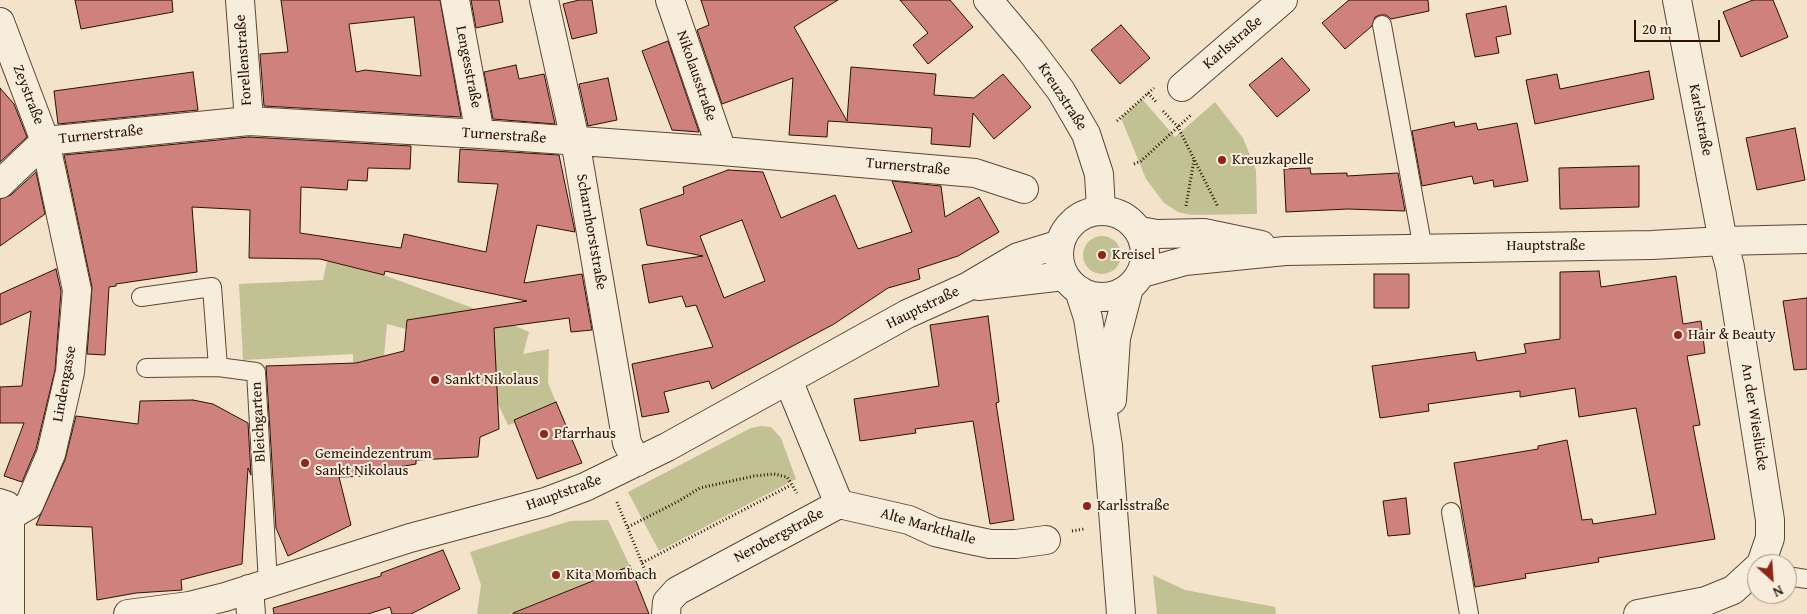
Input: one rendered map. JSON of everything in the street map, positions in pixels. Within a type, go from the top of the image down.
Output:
[{"type":"street","name":"Forellenstraße","points":[[240,0],[248,121]]},
{"type":"street","name":"Lengesstraße","points":[[455,0],[480,134]]},
{"type":"street","name":"Scharnhorststraße","points":[[544,0],[575,140],[627,443],[637,462]]},
{"type":"street","name":"Nikolausstraße","points":[[670,0],[722,151]]},
{"type":"street","name":"Kreuzstraße","points":[[988,0],[1056,84],[1086,134],[1098,174],[1101,210]]},
{"type":"street","name":"Karlsstraße","points":[[1182,87],[1283,0]]},
{"type":"street","name":"Karlsstraße","points":[[1677,0],[1722,241]]},
{"type":"street","name":"Zeystraße","points":[[0,22],[46,141]]},
{"type":"street","name":"Turnerstraße","points":[[0,184],[46,141],[248,121],[575,140],[975,173],[1024,189]]},
{"type":"street","name":"Lindengasse","points":[[10,614],[5,507],[29,505],[36,493],[51,454],[70,372],[77,290],[46,141]]},
{"type":"street","points":[[1108,446],[1116,338],[1146,252],[1140,231],[1123,216],[1101,210],[1090,212],[1071,224],[1060,244],[1059,255],[1088,318],[1108,446],[1121,614]]},
{"type":"street","name":"Hauptstraße","points":[[1140,231],[1157,234],[1204,233],[1285,251]]},
{"type":"street","name":"Hauptstraße","points":[[967,287],[1072,283],[1091,296],[1104,297],[1117,295],[1135,281],[1185,261],[1285,251],[1484,246],[1652,245],[1807,239]]},
{"type":"street","name":"An der Wieslücke","points":[[1722,241],[1730,267],[1770,520],[1770,538],[1764,554]]},
{"type":"street","name":"Hauptstraße","points":[[128,614],[256,596],[410,538],[545,502],[585,487],[637,462],[907,314],[967,287],[1018,257],[1060,244]]},
{"type":"street","name":"Nerobergstraße","points":[[667,608],[676,591],[839,504],[788,380]]},
{"type":"street","name":"Alte Markthalle","points":[[839,504],[909,520],[935,532],[974,541],[1016,544],[1046,540]]},
{"type":"street","points":[[1638,614],[1707,608],[1733,590],[1747,577]]},
{"type":"lane","points":[[1382,24],[1423,249]]},
{"type":"lane","points":[[141,297],[212,287],[218,367]]},
{"type":"lane","name":"Bleichgarten","points":[[146,368],[218,367],[256,372],[256,596]]},
{"type":"lane","points":[[1451,512],[1469,614]]},
{"type":"path","points":[[1117,121],[1170,74],[1201,107],[1134,164]]},
{"type":"path","points":[[1178,127],[1220,212]]},
{"type":"path","points":[[1186,209],[1194,160]]},
{"type":"path","points":[[628,527],[677,502],[690,492],[711,484],[754,476],[774,474],[787,477],[795,493],[839,504]]},
{"type":"path","points":[[642,563],[791,485]]},
{"type":"path","points":[[616,501],[654,593],[667,608]]},
{"type":"shaded area","points":[[1142,99],[1175,137],[1215,102],[1243,138],[1256,170],[1257,214],[1191,215],[1178,212],[1164,203],[1146,179],[1121,118]]},
{"type":"shaded area","points":[[1102,236],[1116,241],[1121,255],[1116,269],[1102,274],[1088,269],[1083,255],[1088,241]]},
{"type":"shaded area","points":[[327,261],[384,275],[481,311],[529,332],[523,354],[549,349],[548,383],[556,402],[514,420],[515,423],[508,425],[456,317],[409,319],[406,329],[387,324],[384,356],[373,359],[354,412],[353,354],[243,360],[239,284],[323,280]]},
{"type":"shaded area","points":[[771,427],[781,438],[796,479],[659,551],[628,492],[751,428]]},
{"type":"shaded area","name":"Kita Mombach","points":[[608,520],[630,566],[509,614],[477,614],[481,585],[470,552],[570,521]]},
{"type":"shaded area","points":[[1153,575],[1185,590],[1275,607],[1276,614],[1157,614]]},
{"type":"building","points":[[75,0],[172,0],[173,12],[81,29]]},
{"type":"building","points":[[281,0],[440,0],[461,117],[264,106],[260,54],[288,52]],"holes":[[[414,17],[421,76],[365,70],[356,72],[349,24]]]},
{"type":"building","points":[[471,0],[499,0],[503,22],[476,28]]},
{"type":"building","points":[[579,0],[592,0],[597,33],[572,39],[563,4]]},
{"type":"building","points":[[701,0],[838,0],[794,27],[847,121],[851,67],[936,74],[934,95],[974,98],[1003,74],[1031,107],[994,139],[973,113],[970,147],[931,144],[932,128],[875,124],[828,121],[827,137],[789,135],[793,78],[722,104],[697,30],[709,25]]},
{"type":"building","points":[[900,0],[950,0],[973,27],[928,64],[913,45],[928,33]]},
{"type":"building","points":[[1349,0],[1428,0],[1429,11],[1391,19],[1386,15],[1375,17],[1372,26],[1345,49],[1322,23]]},
{"type":"building","points":[[1753,0],[1773,0],[1788,37],[1741,57],[1723,12]]},
{"type":"building","points":[[1506,6],[1511,34],[1496,37],[1499,53],[1475,57],[1466,14]]},
{"type":"building","points":[[1121,25],[1150,58],[1120,84],[1091,50]]},
{"type":"building","points":[[668,41],[699,132],[672,130],[642,51]]},
{"type":"building","points":[[1282,58],[1310,90],[1277,117],[1249,85]]},
{"type":"building","points":[[516,65],[519,79],[544,74],[555,124],[493,119],[484,72]]},
{"type":"building","points":[[1649,71],[1654,99],[1535,124],[1526,80],[1557,74],[1560,89]]},
{"type":"building","points":[[193,72],[198,110],[58,124],[54,91]]},
{"type":"building","points":[[608,78],[617,120],[588,126],[579,84]]},
{"type":"building","points":[[0,88],[14,104],[27,137],[0,162]]},
{"type":"building","points":[[1454,122],[1455,127],[1476,123],[1478,130],[1517,123],[1528,181],[1494,187],[1493,180],[1474,184],[1472,176],[1422,186],[1412,131]]},
{"type":"building","points":[[1795,128],[1805,180],[1757,190],[1746,138]]},
{"type":"building","points":[[249,137],[411,146],[410,169],[368,168],[367,181],[348,180],[347,190],[301,187],[300,233],[401,248],[404,234],[486,252],[498,184],[458,182],[460,149],[559,155],[575,232],[537,225],[524,283],[582,274],[592,330],[571,332],[569,318],[494,328],[499,429],[480,437],[478,457],[416,460],[416,464],[399,467],[399,475],[339,477],[351,525],[288,556],[276,528],[266,366],[356,363],[404,351],[407,320],[527,301],[385,271],[384,275],[320,259],[249,258],[250,210],[192,207],[197,272],[116,284],[116,286],[109,287],[105,355],[87,354],[92,287],[64,155]]},
{"type":"building","points":[[1639,166],[1639,207],[1560,209],[1559,168]]},
{"type":"building","points":[[1310,168],[1311,174],[1347,173],[1347,176],[1398,173],[1405,211],[1348,209],[1286,212],[1284,169]]},
{"type":"building","points":[[728,170],[763,172],[781,218],[835,195],[858,249],[912,232],[892,181],[941,186],[945,217],[979,197],[999,232],[958,256],[918,269],[920,279],[888,288],[834,324],[712,389],[709,381],[664,392],[669,412],[642,417],[632,364],[713,347],[696,305],[686,307],[682,296],[649,303],[642,265],[703,256],[647,245],[640,209],[684,194],[683,187]],"holes":[[[742,220],[765,281],[724,298],[700,236]]]},
{"type":"building","points":[[36,172],[45,214],[0,246],[0,199],[11,195]]},
{"type":"building","points":[[56,269],[61,291],[55,370],[36,449],[22,482],[4,476],[24,423],[0,423],[0,387],[22,386],[31,311],[0,325],[0,294]]},
{"type":"building","points":[[1599,271],[1601,287],[1676,276],[1683,324],[1701,321],[1705,353],[1687,356],[1700,425],[1693,426],[1715,539],[1598,558],[1599,562],[1525,574],[1526,578],[1475,587],[1454,463],[1538,449],[1538,446],[1567,440],[1582,520],[1592,519],[1593,524],[1656,514],[1636,408],[1579,417],[1575,388],[1520,397],[1520,391],[1428,404],[1429,411],[1380,418],[1372,366],[1475,352],[1477,361],[1526,353],[1524,344],[1560,339],[1560,272]]},
{"type":"building","points":[[1374,274],[1409,274],[1409,308],[1374,308]]},
{"type":"building","points":[[1807,298],[1807,369],[1794,370],[1783,301]]},
{"type":"building","points":[[988,316],[999,402],[996,403],[1014,520],[990,524],[973,421],[915,429],[916,433],[860,441],[854,399],[939,386],[930,325]]},
{"type":"building","points":[[193,400],[213,404],[248,423],[251,475],[248,468],[242,564],[181,580],[182,590],[136,593],[97,600],[92,527],[36,525],[65,460],[76,416],[138,424],[140,401]]},
{"type":"building","name":"Pfarrhaus","points":[[556,402],[582,463],[537,479],[514,420]]},
{"type":"building","points":[[1406,498],[1410,534],[1388,536],[1383,501]]},
{"type":"building","points":[[443,550],[460,589],[411,614],[392,614],[390,607],[368,614],[274,614],[273,608],[381,576],[381,573]]},
{"type":"building","points":[[630,566],[649,614],[513,614],[513,613]]},
{"type":"place","name":"Kreuzkapelle","points":[[1222,160]]},
{"type":"place","name":"Kreisel","points":[[1102,255]]},
{"type":"place","name":"Hair & Beauty","points":[[1678,335]]},
{"type":"place","name":"Sankt Nikolaus","points":[[435,380]]},
{"type":"place","name":"Pfarrhaus","points":[[544,434]]},
{"type":"place","name":"Gemeindezentrum Sankt Nikolaus","points":[[305,463]]},
{"type":"place","name":"Karlsstraße","points":[[1087,506]]},
{"type":"place","name":"Kita Mombach","points":[[556,575]]}]
